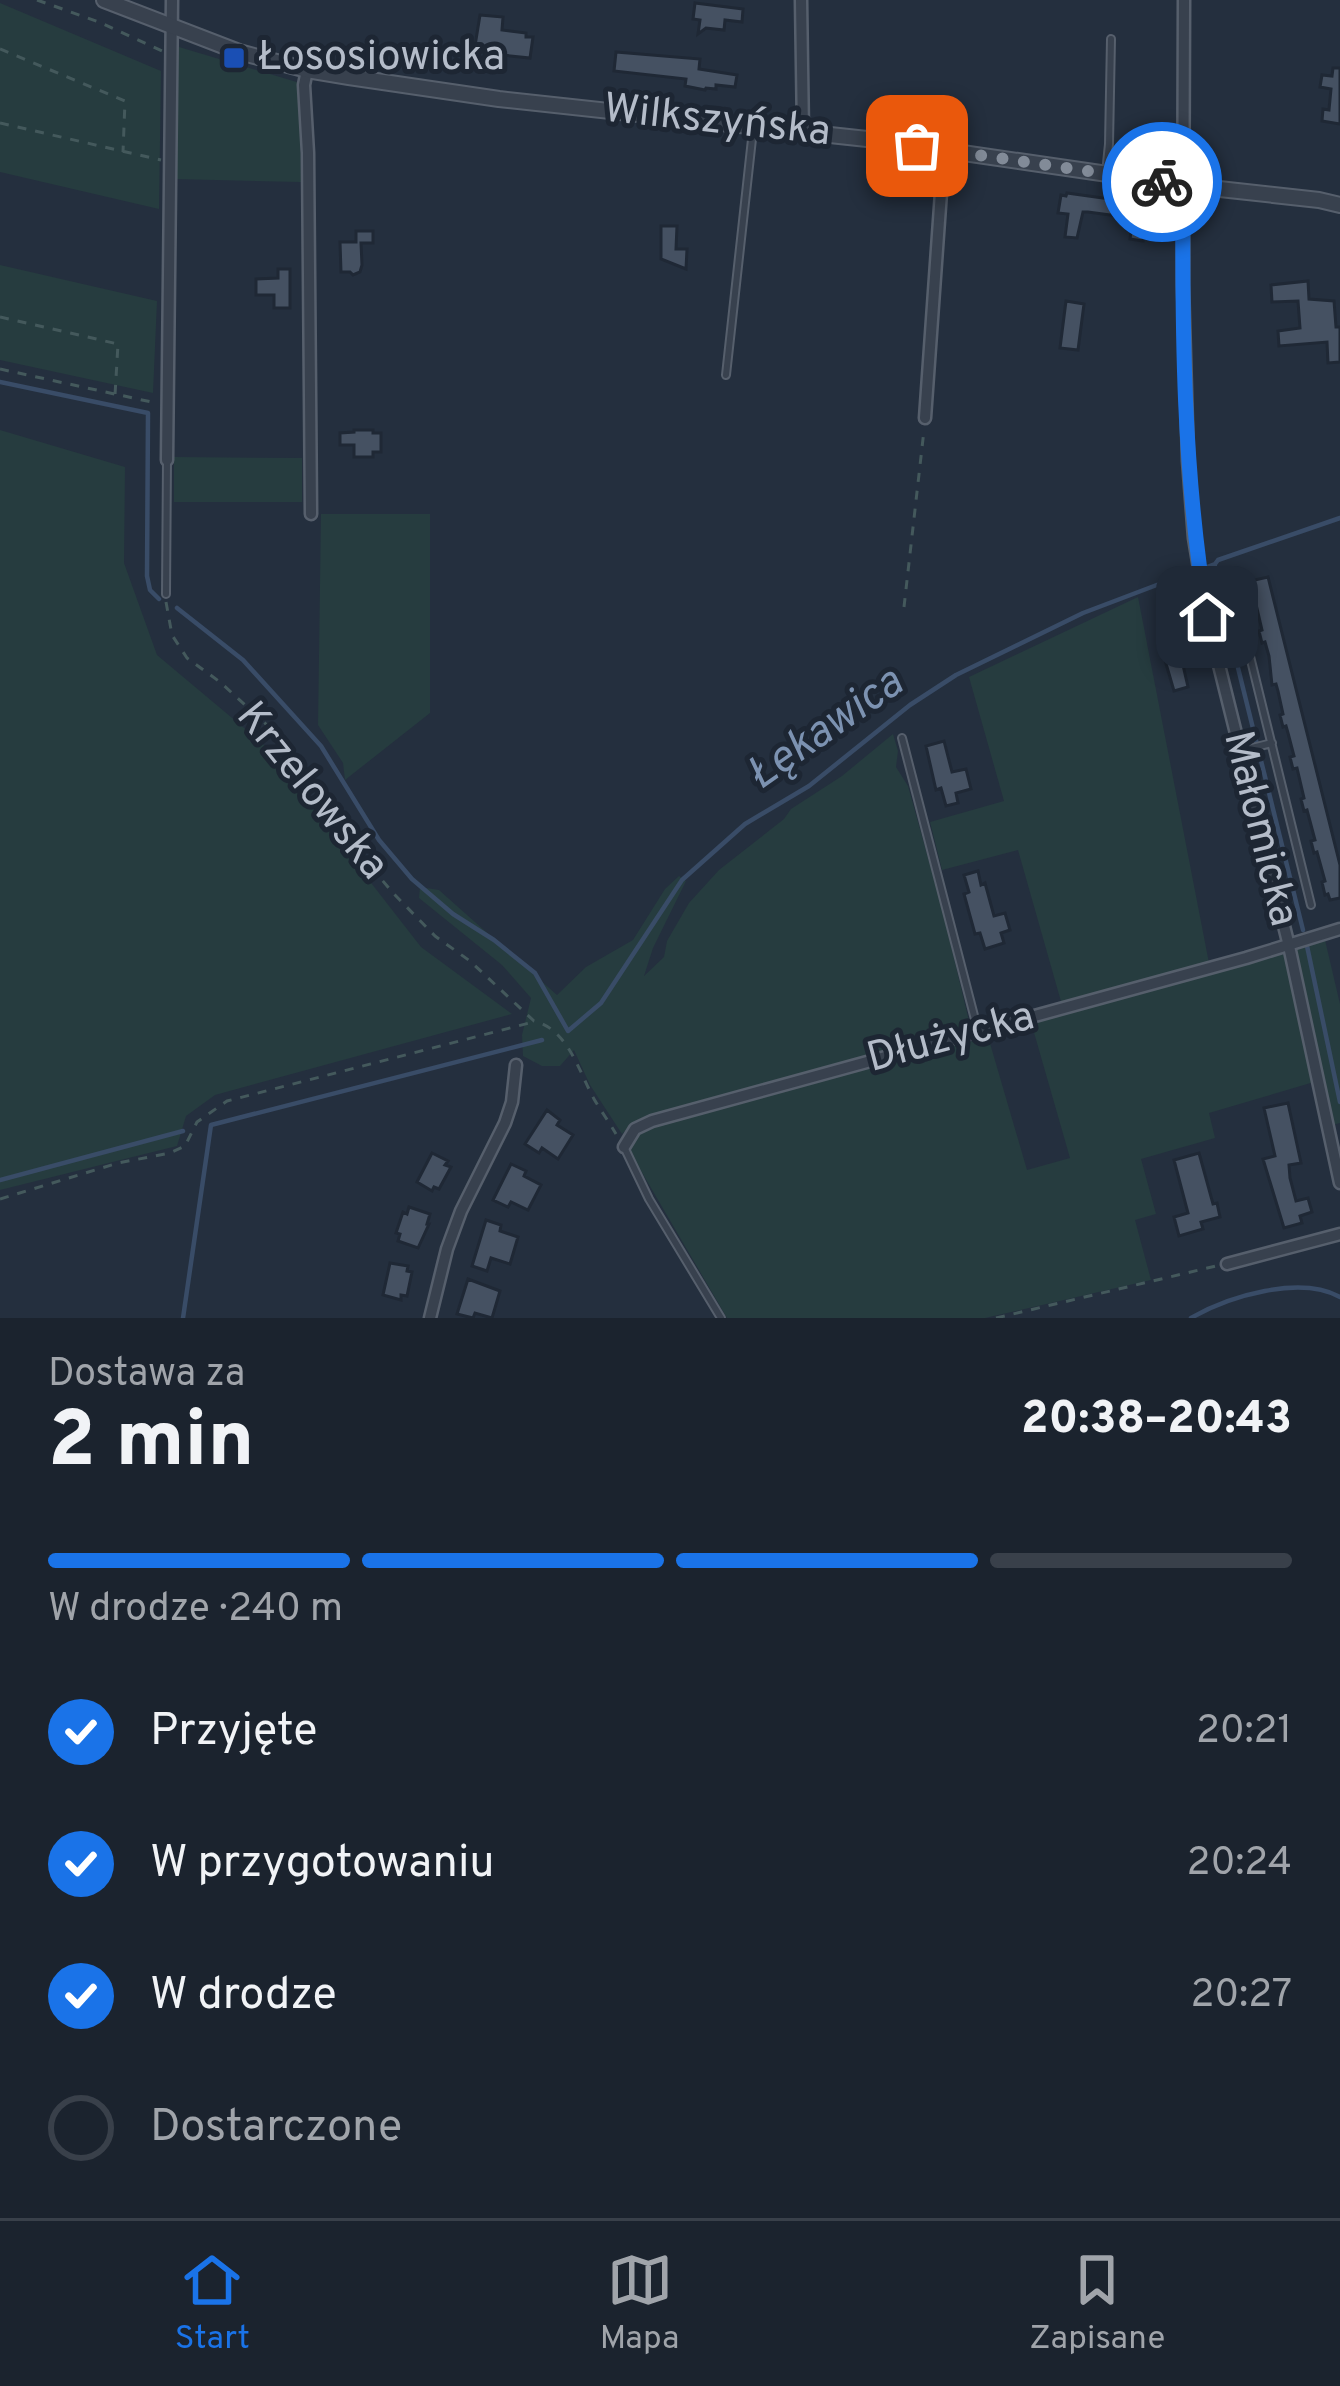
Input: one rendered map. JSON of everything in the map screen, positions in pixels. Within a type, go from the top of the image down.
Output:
[{"type":"street","name":"Wilkszyńska","points":[[104,0],[239,52],[307,70],[499,99],[802,131],[1340,206]]},
{"type":"street","points":[[166,460],[172,0]]},
{"type":"street","points":[[801,0],[802,131]]},
{"type":"street","name":"Małomicka","points":[[1184,0],[1183,285],[1194,538],[1207,617],[1244,750],[1340,1183]]},
{"type":"street","points":[[307,70],[311,514]]},
{"type":"street","points":[[925,418],[944,150]]},
{"type":"street","name":"Dłużycka","points":[[624,1147],[635,1129],[652,1120],[1340,929]]},
{"type":"street","points":[[430,1318],[461,1211],[505,1124],[516,1065]]},
{"type":"street","points":[[1227,1264],[1340,1234]]},
{"type":"lane","points":[[1106,172],[1111,39]]},
{"type":"lane","points":[[726,375],[754,126]]},
{"type":"lane","points":[[166,460],[166,594]]},
{"type":"lane","points":[[1233,587],[1311,904]]},
{"type":"lane","points":[[902,738],[978,1031]]},
{"type":"lane","points":[[1244,750],[1269,744]]},
{"type":"lane","points":[[624,1147],[721,1318]]},
{"type":"path","points":[[37,0],[169,53]]},
{"type":"path","points":[[0,49],[124,101],[123,152]]},
{"type":"path","points":[[0,123],[169,161]]},
{"type":"path","points":[[0,317],[118,344],[115,395]]},
{"type":"path","points":[[0,369],[152,404],[167,400]]},
{"type":"path","points":[[904,608],[925,418]]},
{"type":"path","name":"Krzelowska","points":[[166,594],[172,635],[187,658],[268,727],[323,794],[366,861],[435,936],[470,961],[534,1022],[557,1035],[624,1147]]},
{"type":"path","points":[[0,1199],[118,1163],[170,1153],[185,1146],[197,1122],[227,1101],[534,1022]]},
{"type":"path","points":[[995,1318],[1227,1264]]},
{"type":"green space","points":[[0,3],[161,71],[159,209],[0,172]]},
{"type":"green space","points":[[179,47],[300,83],[301,182],[174,179]]},
{"type":"green space","points":[[0,265],[157,301],[153,393],[0,360]]},
{"type":"green space","points":[[0,430],[125,467],[124,563],[157,655],[263,744],[421,947],[512,1014],[215,1095],[186,1116],[177,1146],[0,1190]]},
{"type":"green space","points":[[174,457],[302,458],[302,502],[174,502]]},
{"type":"green space","points":[[321,514],[430,514],[430,713],[345,780],[343,763],[318,725]]},
{"type":"green space","points":[[1138,597],[1209,963],[1062,1005],[1018,850],[942,870],[930,822],[1004,801],[969,677]]},
{"type":"green space","points":[[893,734],[896,767],[908,786],[969,1021],[960,1032],[651,1116],[634,1122],[622,1134],[574,1050],[560,1066],[542,1066],[523,1056],[522,1035],[531,998],[502,965],[419,898],[420,887],[439,890],[557,995],[586,967],[633,940],[665,889],[679,876],[686,881],[644,976],[664,957],[667,941],[689,903],[719,870],[791,809],[842,776]]},
{"type":"green space","points":[[1325,940],[1340,1004],[1340,1123],[1333,1125],[1294,947]]},
{"type":"green space","points":[[1278,953],[1285,955],[1314,1082],[1209,1113],[1215,1138],[1141,1159],[1156,1214],[1135,1220],[1151,1280],[985,1318],[727,1318],[630,1152],[640,1129],[987,1033],[1027,1170],[1070,1158],[1031,1022]]},
{"type":"building","points":[[695,3],[743,9],[742,22],[725,20],[724,30],[706,28],[698,34]]},
{"type":"building","points":[[480,15],[503,17],[502,30],[533,37],[530,58],[474,52]]},
{"type":"building","points":[[616,52],[700,59],[699,69],[737,75],[735,87],[716,85],[716,89],[705,90],[685,86],[686,79],[614,71]]},
{"type":"building","points":[[1333,68],[1340,68],[1340,124],[1322,121],[1323,109],[1329,110],[1331,89],[1320,87],[1322,75],[1332,76]]},
{"type":"building","points":[[1061,195],[1153,205],[1143,241],[1130,239],[1133,218],[1088,212],[1083,212],[1077,238],[1065,237],[1068,214],[1058,213]]},
{"type":"building","points":[[661,226],[677,226],[676,249],[687,249],[686,269],[661,259]]},
{"type":"building","points":[[356,231],[373,231],[373,243],[361,243],[362,265],[353,275],[341,272],[340,242],[356,242]]},
{"type":"building","points":[[278,269],[290,269],[290,308],[274,308],[274,295],[256,295],[256,279],[278,278]]},
{"type":"building","points":[[1308,281],[1309,299],[1334,301],[1340,362],[1328,363],[1327,342],[1279,346],[1278,331],[1300,328],[1298,301],[1272,302],[1271,285]]},
{"type":"building","points":[[1066,301],[1084,304],[1078,350],[1060,348]]},
{"type":"building","points":[[340,433],[381,433],[381,452],[354,457],[354,445],[340,445]]},
{"type":"building","points":[[1268,577],[1340,865],[1340,898],[1330,900],[1325,895],[1249,589],[1250,581]]},
{"type":"building","points":[[1177,639],[1188,687],[1174,691],[1160,643]]},
{"type":"building","points":[[944,741],[952,772],[966,769],[971,789],[956,793],[958,803],[946,806],[941,788],[936,790],[926,746]]},
{"type":"building","points":[[978,871],[994,916],[1005,913],[1010,930],[1001,933],[1004,943],[985,949],[980,933],[975,934],[964,894],[969,892],[964,875]]},
{"type":"building","points":[[1288,1103],[1301,1163],[1289,1165],[1290,1178],[1296,1201],[1308,1198],[1312,1212],[1300,1216],[1302,1223],[1284,1228],[1263,1159],[1275,1156],[1264,1108]]},
{"type":"building","points":[[547,1110],[560,1120],[557,1125],[573,1135],[558,1159],[525,1144]]},
{"type":"building","points":[[432,1153],[451,1167],[439,1189],[432,1191],[417,1182]]},
{"type":"building","points":[[1199,1153],[1220,1217],[1201,1222],[1203,1229],[1179,1236],[1174,1217],[1188,1213],[1174,1160]]},
{"type":"building","points":[[511,1164],[541,1185],[528,1210],[493,1200]]},
{"type":"building","points":[[409,1207],[430,1214],[418,1248],[398,1241],[400,1234],[396,1233]]},
{"type":"building","points":[[486,1220],[518,1237],[510,1264],[491,1258],[487,1271],[472,1266]]},
{"type":"building","points":[[390,1263],[408,1266],[407,1271],[412,1272],[407,1296],[401,1295],[401,1300],[383,1295]]},
{"type":"building","points":[[468,1279],[500,1291],[492,1318],[457,1314]]},
{"type":"waterway","points":[[0,382],[148,413],[147,576],[150,590],[159,599]]},
{"type":"waterway","name":"Łękawica","points":[[1207,567],[1340,518]]},
{"type":"waterway","points":[[1215,564],[1303,930]]},
{"type":"waterway","name":"Łękawica","points":[[177,608],[243,660],[321,746],[379,840],[412,879],[535,973],[568,1031],[601,1003],[682,880],[745,824],[809,786],[910,705],[956,675],[1083,613],[1191,572]]},
{"type":"waterway","points":[[1307,946],[1340,1102]]},
{"type":"waterway","name":"Łękawica","points":[[183,1318],[211,1125],[542,1040]]},
{"type":"waterway","points":[[0,1180],[183,1131]]},
{"type":"waterway","points":[[1191,1318],[1225,1302],[1285,1288],[1340,1297]]},
{"type":"way so far","points":[[917,146],[1162,182]]},
{"type":"place","name":"Łososiowicka","points":[[234,58]]},
{"type":"route","points":[[1162,182],[1183,185],[1188,461],[1207,617]]}]
